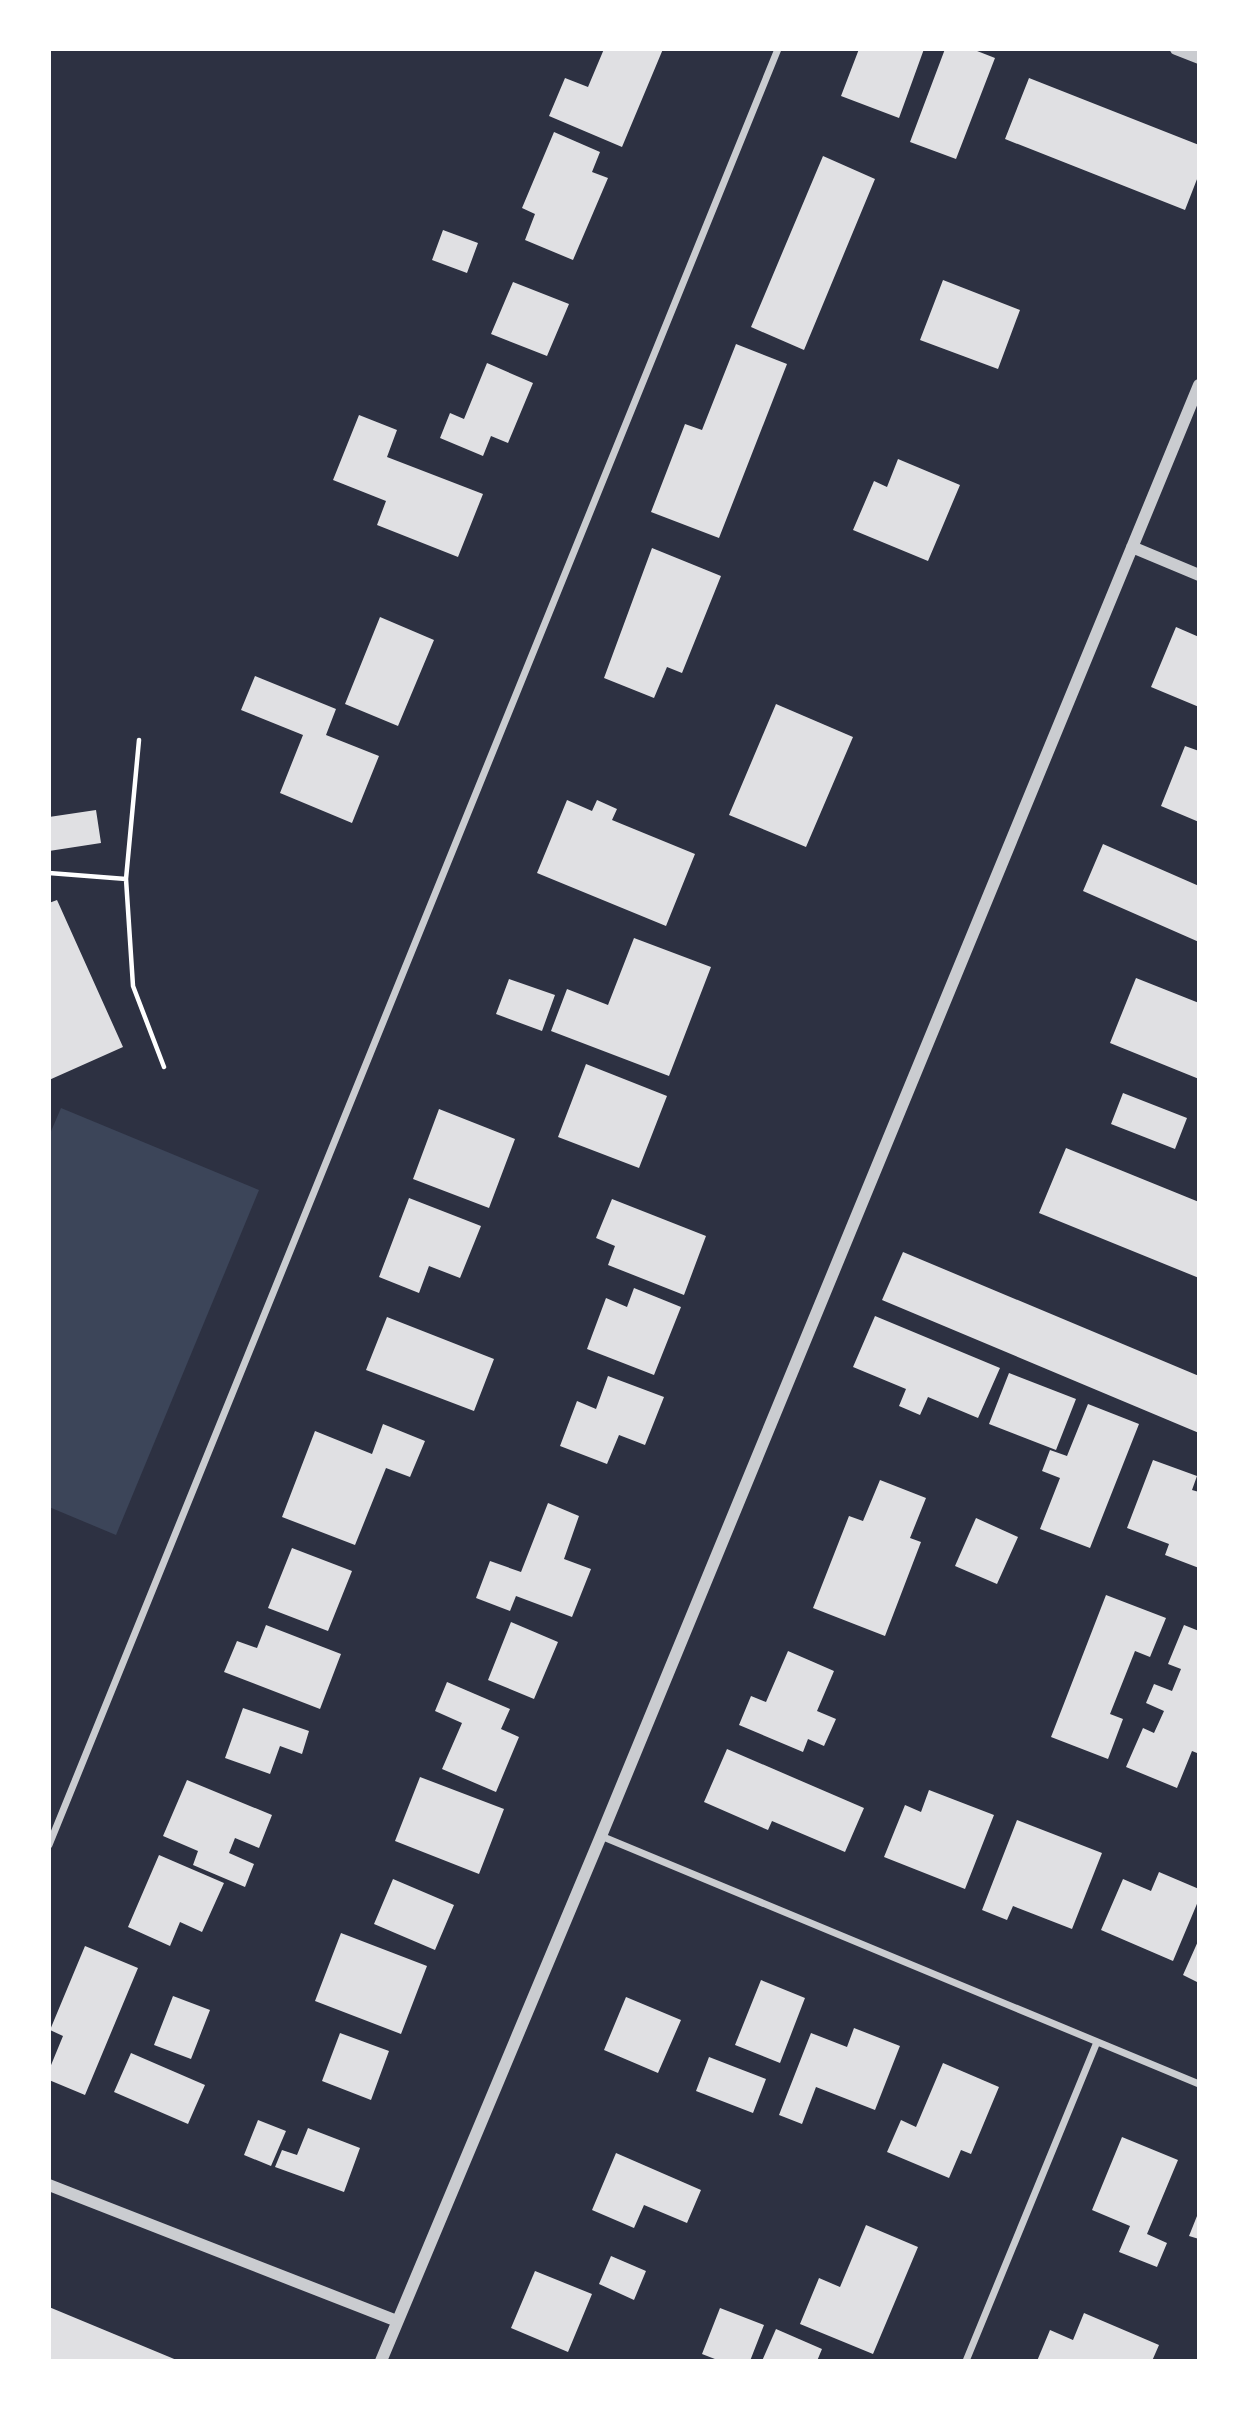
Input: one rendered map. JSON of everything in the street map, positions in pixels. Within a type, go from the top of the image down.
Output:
[{"type":"street","points":[[49,1845],[778,49]]},
{"type":"street","points":[[1176,49],[1199,58]]},
{"type":"street","points":[[381,2361],[601,1836],[1199,385]]},
{"type":"street","points":[[1132,547],[1199,575]]},
{"type":"street","points":[[601,1836],[1199,2084]]},
{"type":"street","points":[[966,2361],[1097,2042]]},
{"type":"street","points":[[49,2185],[397,2321]]},
{"type":"path","points":[[139,740],[126,879],[133,986],[164,1068]]},
{"type":"path","points":[[49,873],[126,879]]},
{"type":"shaded area","points":[[61,1108],[259,1190],[116,1535],[49,1507],[49,1136]]},
{"type":"building","points":[[604,49],[663,49],[622,147],[549,116],[565,78],[588,87]]},
{"type":"building","points":[[859,49],[924,49],[899,118],[841,96]]},
{"type":"building","points":[[945,49],[972,49],[995,58],[956,159],[910,142]]},
{"type":"building","points":[[1029,78],[1199,145],[1199,174],[1185,210],[1005,139]]},
{"type":"building","points":[[554,132],[600,152],[592,172],[608,178],[573,260],[525,240],[535,214],[522,208]]},
{"type":"building","points":[[823,156],[875,179],[804,350],[751,327]]},
{"type":"building","points":[[443,230],[478,243],[467,273],[432,260]]},
{"type":"building","points":[[943,280],[1020,310],[998,369],[920,340]]},
{"type":"building","points":[[513,282],[569,304],[547,356],[491,334]]},
{"type":"building","points":[[736,344],[787,364],[719,538],[651,512],[685,424],[702,430]]},
{"type":"building","points":[[487,363],[533,383],[508,443],[491,436],[483,456],[440,438],[450,413],[464,419]]},
{"type":"building","points":[[359,415],[397,430],[387,457],[483,494],[458,557],[377,525],[386,501],[333,480]]},
{"type":"building","points":[[898,459],[960,485],[928,561],[853,530],[874,481],[887,487]]},
{"type":"building","points":[[652,548],[721,576],[682,673],[667,667],[654,698],[604,678]]},
{"type":"building","points":[[380,617],[434,640],[398,726],[345,704]]},
{"type":"building","points":[[1176,627],[1199,637],[1199,707],[1151,687]]},
{"type":"building","points":[[255,676],[336,709],[326,735],[379,756],[352,823],[280,793],[303,735],[241,710]]},
{"type":"building","points":[[776,704],[853,737],[806,847],[729,815]]},
{"type":"building","points":[[1185,746],[1199,751],[1199,822],[1161,806]]},
{"type":"building","points":[[567,800],[592,811],[597,800],[617,809],[612,820],[695,854],[666,926],[537,873]]},
{"type":"building","points":[[96,810],[101,843],[49,851],[49,817]]},
{"type":"building","points":[[1103,844],[1199,886],[1199,942],[1083,891]]},
{"type":"building","points":[[57,900],[123,1047],[49,1080],[49,903]]},
{"type":"building","points":[[634,938],[711,967],[669,1076],[551,1031],[567,989],[608,1005]]},
{"type":"building","points":[[1136,978],[1199,1003],[1199,1079],[1110,1043]]},
{"type":"building","points":[[509,979],[555,995],[542,1031],[496,1014]]},
{"type":"building","points":[[586,1064],[667,1096],[639,1168],[558,1137]]},
{"type":"building","points":[[1123,1093],[1187,1118],[1175,1149],[1111,1124]]},
{"type":"building","points":[[439,1109],[515,1139],[489,1208],[413,1179]]},
{"type":"building","points":[[1066,1148],[1199,1202],[1199,1278],[1039,1213]]},
{"type":"building","points":[[409,1198],[481,1226],[460,1278],[429,1266],[419,1293],[379,1277]]},
{"type":"building","points":[[612,1199],[706,1236],[684,1295],[608,1265],[615,1246],[596,1238]]},
{"type":"building","points":[[903,1252],[1199,1376],[1199,1433],[882,1300]]},
{"type":"building","points":[[634,1288],[681,1307],[654,1375],[587,1349],[606,1298],[627,1307]]},
{"type":"building","points":[[875,1316],[1000,1368],[978,1418],[928,1397],[920,1415],[899,1406],[906,1389],[853,1367]]},
{"type":"building","points":[[387,1317],[494,1359],[474,1411],[366,1370]]},
{"type":"building","points":[[1009,1373],[1076,1399],[1056,1450],[989,1424]]},
{"type":"building","points":[[608,1376],[664,1397],[645,1445],[619,1435],[607,1464],[560,1446],[577,1401],[596,1409]]},
{"type":"building","points":[[1088,1404],[1139,1424],[1090,1548],[1040,1529],[1060,1478],[1042,1471],[1050,1450],[1067,1456]]},
{"type":"building","points":[[383,1424],[425,1441],[410,1477],[386,1468],[355,1545],[282,1517],[315,1431],[372,1454]]},
{"type":"building","points":[[1153,1460],[1197,1476],[1192,1490],[1199,1492],[1199,1568],[1165,1555],[1169,1544],[1127,1528]]},
{"type":"building","points":[[880,1480],[926,1498],[910,1538],[921,1542],[885,1636],[813,1608],[849,1516],[863,1521]]},
{"type":"building","points":[[548,1503],[579,1516],[564,1559],[591,1569],[572,1617],[516,1596],[510,1611],[476,1598],[490,1561],[521,1572]]},
{"type":"building","points":[[976,1518],[1018,1537],[997,1584],[955,1566]]},
{"type":"building","points":[[292,1548],[352,1571],[328,1631],[268,1608]]},
{"type":"building","points":[[1106,1595],[1166,1618],[1150,1657],[1135,1651],[1110,1714],[1123,1719],[1108,1759],[1051,1737]]},
{"type":"building","points":[[511,1622],[558,1642],[534,1699],[488,1680]]},
{"type":"building","points":[[266,1625],[341,1654],[320,1709],[224,1672],[237,1641],[257,1648]]},
{"type":"building","points":[[1184,1625],[1199,1631],[1199,1748],[1197,1753],[1192,1751],[1177,1788],[1126,1767],[1143,1728],[1154,1733],[1164,1711],[1146,1703],[1154,1684],[1172,1691],[1181,1669],[1168,1664]]},
{"type":"building","points":[[788,1651],[834,1671],[817,1711],[836,1719],[824,1746],[808,1739],[803,1752],[739,1725],[751,1696],[766,1702]]},
{"type":"building","points":[[447,1682],[510,1709],[501,1729],[519,1737],[496,1792],[442,1769],[462,1723],[435,1711]]},
{"type":"building","points":[[243,1708],[309,1731],[302,1754],[280,1746],[270,1774],[225,1758]]},
{"type":"building","points":[[727,1749],[864,1808],[845,1852],[772,1821],[768,1830],[704,1802]]},
{"type":"building","points":[[420,1777],[504,1809],[479,1874],[395,1841]]},
{"type":"building","points":[[187,1780],[272,1815],[259,1848],[235,1838],[229,1853],[254,1864],[245,1887],[193,1865],[198,1851],[163,1836]]},
{"type":"building","points":[[929,1790],[994,1815],[965,1889],[884,1857],[905,1805],[921,1812]]},
{"type":"building","points":[[1017,1820],[1102,1853],[1072,1929],[1013,1906],[1007,1920],[982,1910]]},
{"type":"building","points":[[159,1855],[224,1883],[202,1932],[180,1922],[170,1946],[128,1927]]},
{"type":"building","points":[[1159,1872],[1199,1889],[1199,1899],[1173,1961],[1101,1930],[1123,1879],[1151,1891]]},
{"type":"building","points":[[393,1879],[454,1905],[435,1950],[374,1924]]},
{"type":"building","points":[[341,1933],[427,1966],[401,2034],[315,2001]]},
{"type":"building","points":[[1199,1939],[1199,1983],[1183,1975]]},
{"type":"building","points":[[85,1946],[138,1968],[85,2095],[49,2080],[49,2070],[63,2036],[50,2030]]},
{"type":"building","points":[[761,1980],[805,1998],[780,2063],[735,2045]]},
{"type":"building","points":[[173,1996],[210,2010],[191,2059],[154,2045]]},
{"type":"building","points":[[626,1997],[681,2020],[658,2073],[604,2050]]},
{"type":"building","points":[[854,2028],[900,2046],[875,2110],[816,2087],[802,2124],[779,2115],[811,2033],[847,2047]]},
{"type":"building","points":[[340,2033],[389,2051],[371,2100],[322,2081]]},
{"type":"building","points":[[131,2053],[205,2085],[188,2124],[114,2092]]},
{"type":"building","points":[[709,2057],[766,2079],[753,2113],[696,2091]]},
{"type":"building","points":[[943,2063],[999,2087],[971,2154],[961,2150],[949,2178],[887,2152],[901,2120],[916,2127]]},
{"type":"building","points":[[258,2120],[286,2131],[271,2166],[244,2155]]},
{"type":"building","points":[[308,2128],[360,2148],[344,2192],[275,2167],[282,2150],[297,2155]]},
{"type":"building","points":[[1122,2137],[1178,2160],[1147,2234],[1167,2243],[1157,2267],[1119,2252],[1130,2226],[1092,2210]]},
{"type":"building","points":[[616,2153],[701,2190],[687,2223],[644,2205],[634,2228],[592,2210]]},
{"type":"building","points":[[1199,2211],[1199,2239],[1189,2236]]},
{"type":"building","points":[[866,2225],[918,2247],[873,2354],[800,2324],[819,2278],[840,2287]]},
{"type":"building","points":[[611,2256],[646,2271],[634,2300],[599,2284]]},
{"type":"building","points":[[535,2271],[592,2294],[568,2352],[511,2328]]},
{"type":"building","points":[[49,2307],[179,2361],[49,2361]]},
{"type":"building","points":[[720,2308],[764,2325],[750,2361],[720,2361],[702,2354]]},
{"type":"building","points":[[1084,2313],[1159,2345],[1152,2361],[1037,2361],[1050,2330],[1073,2340]]},
{"type":"building","points":[[776,2329],[822,2349],[817,2361],[762,2361]]}]
